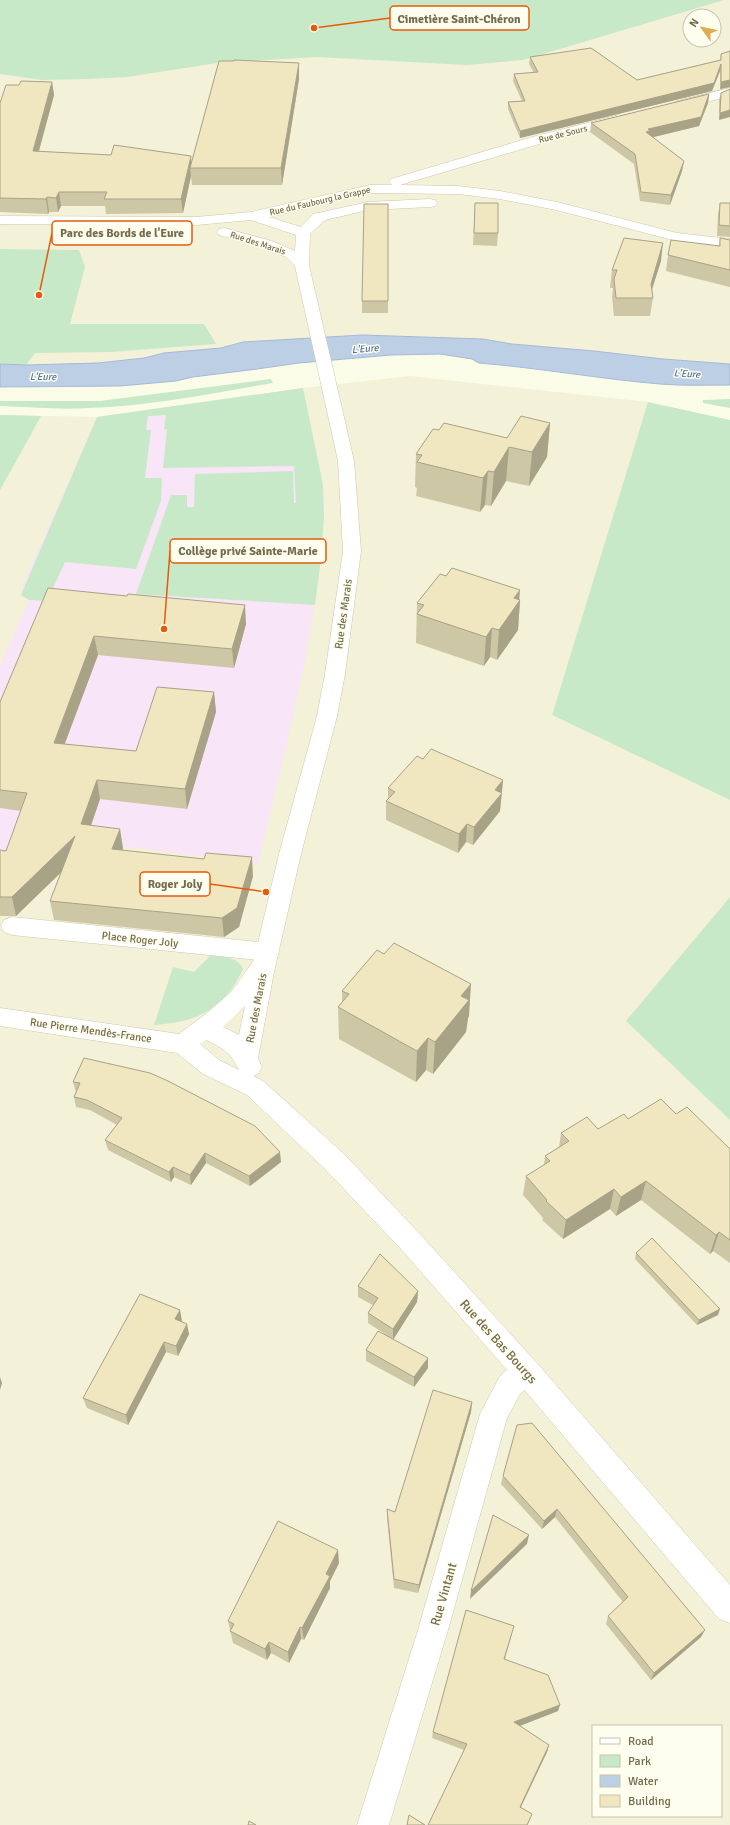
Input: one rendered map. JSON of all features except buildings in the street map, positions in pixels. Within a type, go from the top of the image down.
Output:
[{"type":"main road","points":[[670,107],[730,92]]},
{"type":"main road","name":"Rue de Sours","points":[[370,189],[443,169],[541,139],[632,116]]},
{"type":"main road","points":[[443,169],[448,182],[458,190]]},
{"type":"main road","name":"Rue de Sours","points":[[368,206],[443,169]]},
{"type":"main road","name":"Rue du Faubourg la Grappe","points":[[0,220],[196,221],[250,216],[308,205],[370,189],[458,190],[500,195],[543,204],[654,233],[730,243]]},
{"type":"main road","name":"Rue du Faubourg la Grappe","points":[[70,234],[224,232],[279,225],[368,206],[477,202],[543,204]]},
{"type":"main road","points":[[279,225],[308,205]]},
{"type":"main road","points":[[250,216],[303,233],[320,217]]},
{"type":"main road","name":"Rue des Marais","points":[[279,225],[291,254]]},
{"type":"main road","name":"Rue des Marais","points":[[224,232],[267,244],[291,254],[302,265]]},
{"type":"main road","name":"Rue des Marais","points":[[247,1057],[267,956],[290,854],[327,716],[335,674],[352,551],[346,461],[317,326],[302,265],[303,233]]},
{"type":"main road","name":"Place Roger Joly","points":[[12,926],[267,956]]},
{"type":"main road","name":"Rue des Marais","points":[[203,1029],[240,997],[267,956]]},
{"type":"main road","name":"Rue Pierre Mendès-France","points":[[0,1017],[183,1044]]},
{"type":"main road","points":[[183,1044],[203,1029],[232,1040],[247,1057],[254,1088]]},
{"type":"main road","name":"Rue des Bas Bourgs","points":[[183,1044],[210,1067],[254,1088],[334,1161],[409,1240],[526,1372],[730,1608]]},
{"type":"main road","name":"Rue Vintant","points":[[373,1825],[433,1630],[494,1414],[510,1385],[526,1372]]},
{"type":"shaded area","points":[[0,0],[730,0],[730,364],[512,344],[483,339],[243,342],[221,348],[164,353],[144,358],[98,363],[26,365],[0,364]]},
{"type":"shaded area","points":[[410,376],[648,402],[552,715],[730,800],[730,1825],[0,1825],[0,415],[97,417],[303,388]]},
{"type":"shaded area","points":[[303,388],[323,485],[324,516],[321,559],[307,652],[258,864],[131,847],[119,847],[0,875],[0,667],[29,600],[20,595],[28,573],[97,417]]},
{"type":"green space","points":[[0,0],[724,0],[697,8],[682,8],[682,13],[523,60],[467,65],[317,57],[217,63],[127,77],[42,80],[0,74]]},
{"type":"green space","points":[[0,249],[79,250],[85,267],[70,324],[204,324],[216,344],[110,352],[35,353],[26,365],[0,364]]},
{"type":"green space","points":[[271,379],[273,383],[135,405],[78,409],[0,406],[0,401],[100,401]]},
{"type":"green space","points":[[303,388],[323,485],[324,516],[321,559],[315,605],[136,594],[171,495],[187,495],[187,507],[194,507],[195,474],[293,471],[294,503],[296,503],[294,466],[163,468],[167,429],[164,429],[166,415],[148,416],[146,430],[151,430],[145,478],[162,478],[161,501],[136,569],[65,562],[47,601],[29,600],[21,595],[97,417]]},
{"type":"green space","points":[[730,399],[730,408],[703,403],[703,400]]},
{"type":"green space","points":[[648,402],[730,420],[730,800],[552,715]]},
{"type":"green space","points":[[0,415],[41,416],[0,490]]},
{"type":"green space","points":[[730,897],[730,1120],[626,1021]]},
{"type":"green space","points":[[210,956],[233,959],[243,969],[227,995],[218,1004],[196,1017],[183,1021],[154,1025],[173,967],[194,972]]},
{"type":"water","name":"L'Eure","points":[[362,335],[483,339],[512,344],[730,364],[730,385],[677,385],[637,382],[479,363],[472,359],[440,354],[391,355],[299,363],[193,377],[176,381],[120,386],[0,387],[0,364],[26,365],[98,363],[144,358],[164,353],[221,348],[243,342]]},
{"type":"place","name":"Cimetière Saint-Chéron","points":[[314,28]]},
{"type":"place","name":"Parc des Bords de l'Eure","points":[[39,295]]},
{"type":"place","name":"Collège privé Sainte-Marie","points":[[164,629]]},
{"type":"place","name":"Roger Joly","points":[[266,892]]}]
